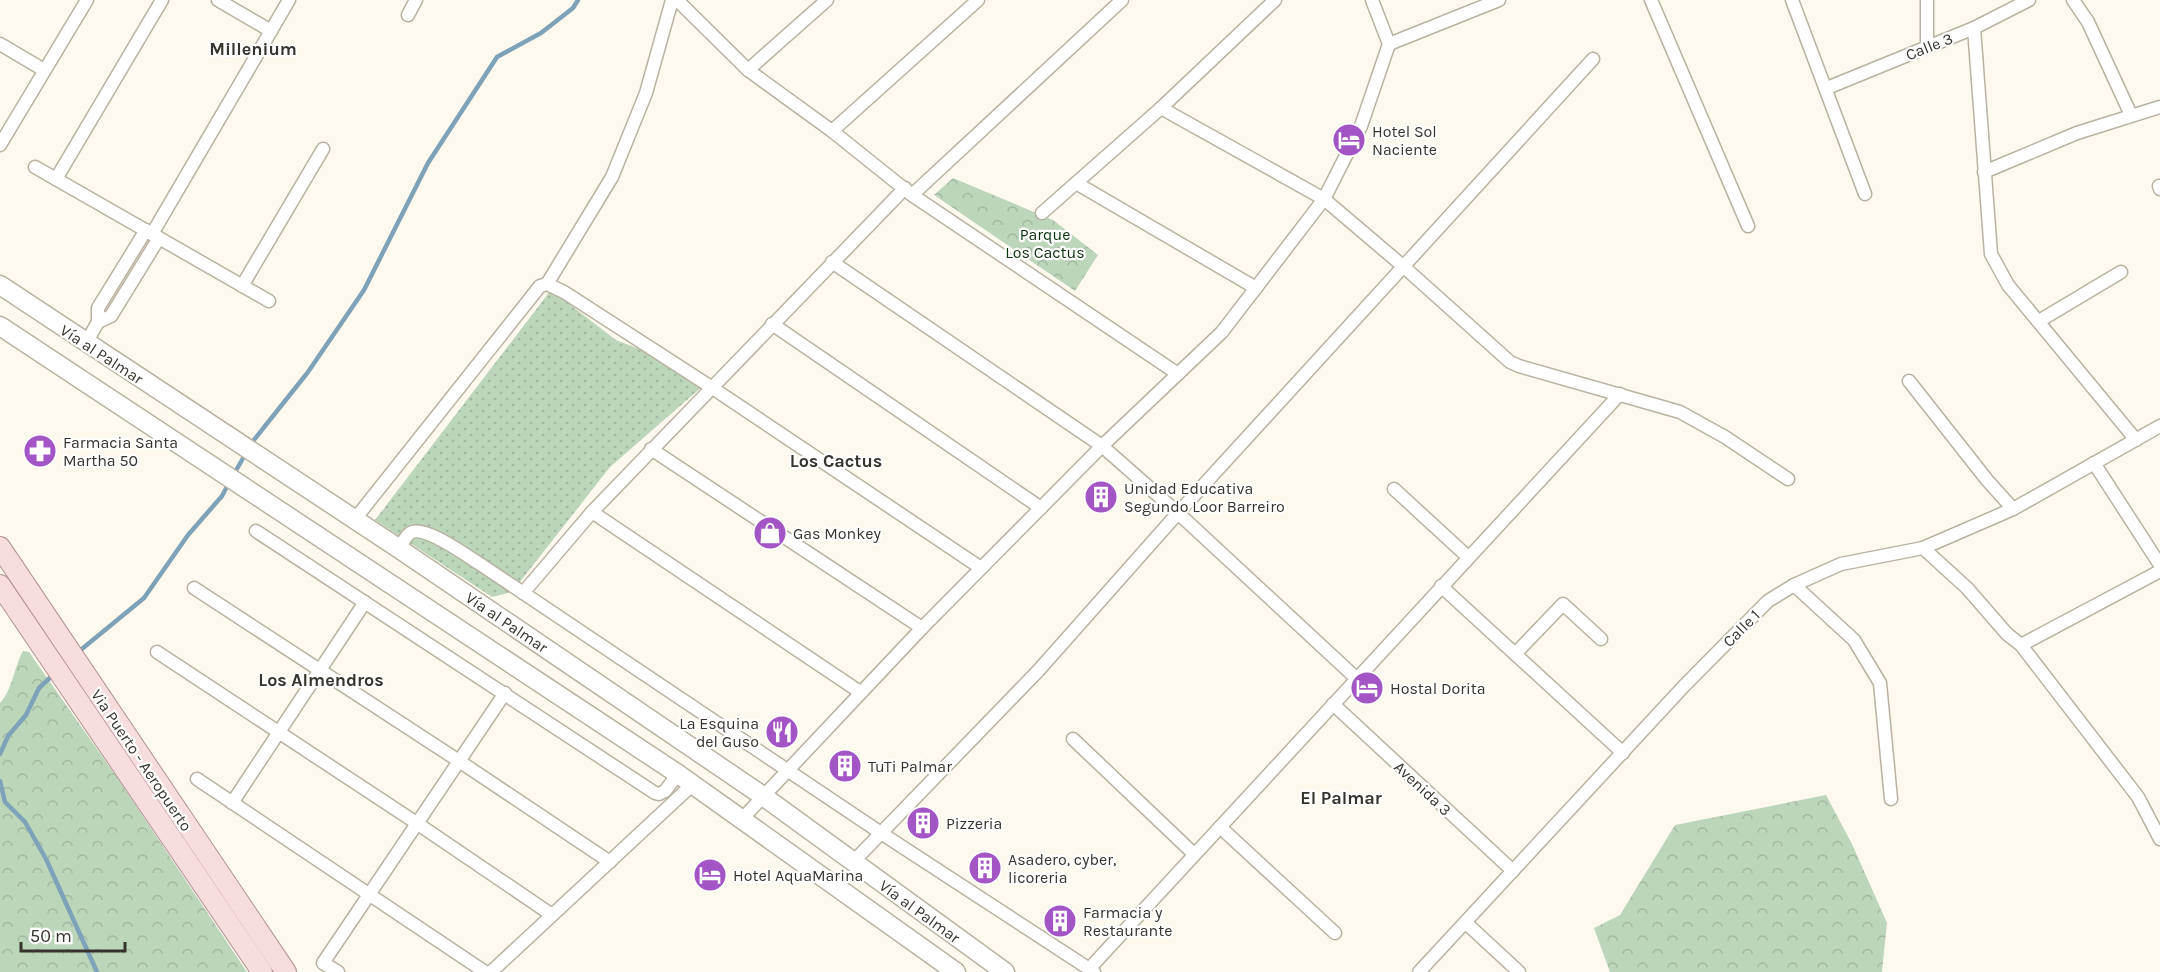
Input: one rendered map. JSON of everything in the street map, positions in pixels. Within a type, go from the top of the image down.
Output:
[{"type":"main road","name":"Vía al Palmar","points":[[0,285],[355,519],[763,796],[1005,972]]},
{"type":"main road","name":"Vía al Palmar","points":[[0,326],[385,578],[685,780],[956,972]]},
{"type":"main road","name":"Via Puerto - Aeropuerto","points":[[0,547],[286,972]]},
{"type":"main road","name":"Via Puerto - Aeropuerto","points":[[0,585],[262,972]]},
{"type":"street","points":[[56,179],[162,0]]},
{"type":"street","points":[[218,0],[271,31]]},
{"type":"street","points":[[86,343],[98,322],[98,308],[152,234],[289,0]]},
{"type":"street","points":[[408,15],[416,0]]},
{"type":"street","points":[[548,284],[612,177],[646,93],[672,0]]},
{"type":"street","points":[[678,0],[748,70],[832,131],[908,191],[1178,374]]},
{"type":"street","points":[[748,70],[827,0]]},
{"type":"street","points":[[832,131],[978,0]]},
{"type":"street","points":[[523,593],[591,512],[832,262],[1122,0]]},
{"type":"street","points":[[1041,213],[1161,108],[1275,0]]},
{"type":"street","points":[[742,819],[860,692],[981,568],[1102,446],[1222,332],[1256,288],[1324,199],[1361,126],[1389,44],[1372,0]]},
{"type":"street","points":[[1389,44],[1499,0]]},
{"type":"street","points":[[1651,0],[1748,226]]},
{"type":"street","points":[[1792,0],[1865,194]]},
{"type":"street","points":[[1927,0],[1927,48]]},
{"type":"street","name":"Calle 3","points":[[1827,88],[1974,28],[2029,0]]},
{"type":"street","points":[[2073,0],[2088,22],[2131,115]]},
{"type":"street","points":[[0,146],[82,2]]},
{"type":"street","points":[[1974,28],[1990,254],[2008,285],[2136,440]]},
{"type":"street","points":[[0,44],[44,70]]},
{"type":"street","points":[[853,861],[1038,671],[1593,59]]},
{"type":"street","points":[[1984,172],[2058,140],[2160,107]]},
{"type":"street","points":[[1161,108],[1324,199],[1510,362],[1680,412],[1725,437],[1788,479]]},
{"type":"street","points":[[242,286],[323,149]]},
{"type":"street","points":[[35,167],[269,301]]},
{"type":"street","points":[[1076,183],[1256,288]]},
{"type":"street","points":[[832,262],[1102,446],[1179,513],[1356,678]]},
{"type":"street","points":[[2039,321],[2121,272]]},
{"type":"street","points":[[355,519],[540,286],[548,284],[711,387],[981,568]]},
{"type":"street","points":[[772,324],[1041,508]]},
{"type":"street","points":[[1909,381],[1987,480],[2013,508]]},
{"type":"street","points":[[398,548],[410,533],[418,531],[429,533],[788,769],[880,833],[1092,970],[1194,854],[1620,394]]},
{"type":"street","name":"Calle 1","points":[[1419,972],[1684,686],[1768,601],[1794,585],[1841,564],[1923,548],[2013,508],[2160,426]]},
{"type":"street","points":[[651,449],[922,628]]},
{"type":"street","points":[[2094,463],[2160,565]]},
{"type":"street","points":[[1394,489],[1468,557]]},
{"type":"street","points":[[591,512],[860,692]]},
{"type":"street","points":[[256,531],[655,793],[665,791],[685,780]]},
{"type":"street","points":[[1923,548],[1967,588],[2007,634],[2021,645],[2138,797],[2160,839]]},
{"type":"street","points":[[2021,645],[2160,571]]},
{"type":"street","points":[[1794,585],[1854,639],[1880,683],[1891,799]]},
{"type":"street","points":[[1441,586],[1623,753]]},
{"type":"street","points":[[194,588],[610,862]]},
{"type":"street","points":[[232,803],[365,602]]},
{"type":"street","points":[[1515,654],[1563,604],[1601,639]]},
{"type":"street","points":[[157,652],[552,915]]},
{"type":"street","points":[[338,972],[323,963],[505,693]]},
{"type":"street","name":"Avenida 3","points":[[1333,704],[1513,872]]},
{"type":"street","points":[[1073,740],[1194,854]]},
{"type":"street","points":[[197,779],[485,972]]},
{"type":"street","points":[[491,972],[610,862],[685,780]]},
{"type":"street","points":[[1220,827],[1335,933]]},
{"type":"street","points":[[1466,923],[1519,972]]},
{"type":"green space","name":"Parque Los Cactus","points":[[953,178],[1053,220],[1098,255],[1075,291],[934,195]]},
{"type":"green space","points":[[551,290],[616,340],[652,354],[703,386],[610,467],[512,592],[492,597],[375,520]]},
{"type":"green space","points":[[23,651],[29,652],[118,779],[247,972],[0,972],[0,703],[8,691]]},
{"type":"green space","points":[[1826,795],[1852,844],[1887,923],[1882,972],[1610,972],[1594,928],[1620,915],[1675,825]]},
{"type":"waterway","points":[[250,445],[308,372],[364,290],[428,163],[497,57],[541,33],[573,8],[578,0]]},
{"type":"waterway","points":[[234,474],[246,453]]},
{"type":"waterway","points":[[77,653],[144,598],[188,535],[222,496],[230,481]]},
{"type":"waterway","points":[[0,754],[8,736],[26,715],[39,688],[53,675]]},
{"type":"waterway","points":[[0,781],[5,802],[25,822],[46,859],[97,972]]},
{"type":"place","name":"Hotel Sol Naciente","points":[[1349,140]]},
{"type":"place","name":"Farmacia Santa Martha 50","points":[[40,451]]},
{"type":"place","name":"Unidad Educativa Segundo Loor Barreiro","points":[[1101,497]]},
{"type":"place","name":"Gas Monkey","points":[[770,533]]},
{"type":"place","name":"Hostal Dorita","points":[[1367,688]]},
{"type":"place","name":"La Esquina del Guso","points":[[782,732]]},
{"type":"place","name":"TuTi Palmar","points":[[845,766]]},
{"type":"place","name":"Pizzeria","points":[[923,823]]},
{"type":"place","name":"Asadero, cyber, licoreria","points":[[985,868]]},
{"type":"place","name":"Hotel AquaMarina","points":[[710,875]]},
{"type":"place","name":"Farmacia y Restaurante","points":[[1060,921]]},
{"type":"district","name":"Millenium","points":[[253,49]]},
{"type":"district","name":"Los Cactus","points":[[836,461]]},
{"type":"district","name":"Los Almendros","points":[[321,680]]},
{"type":"district","name":"El Palmar","points":[[1341,798]]}]
